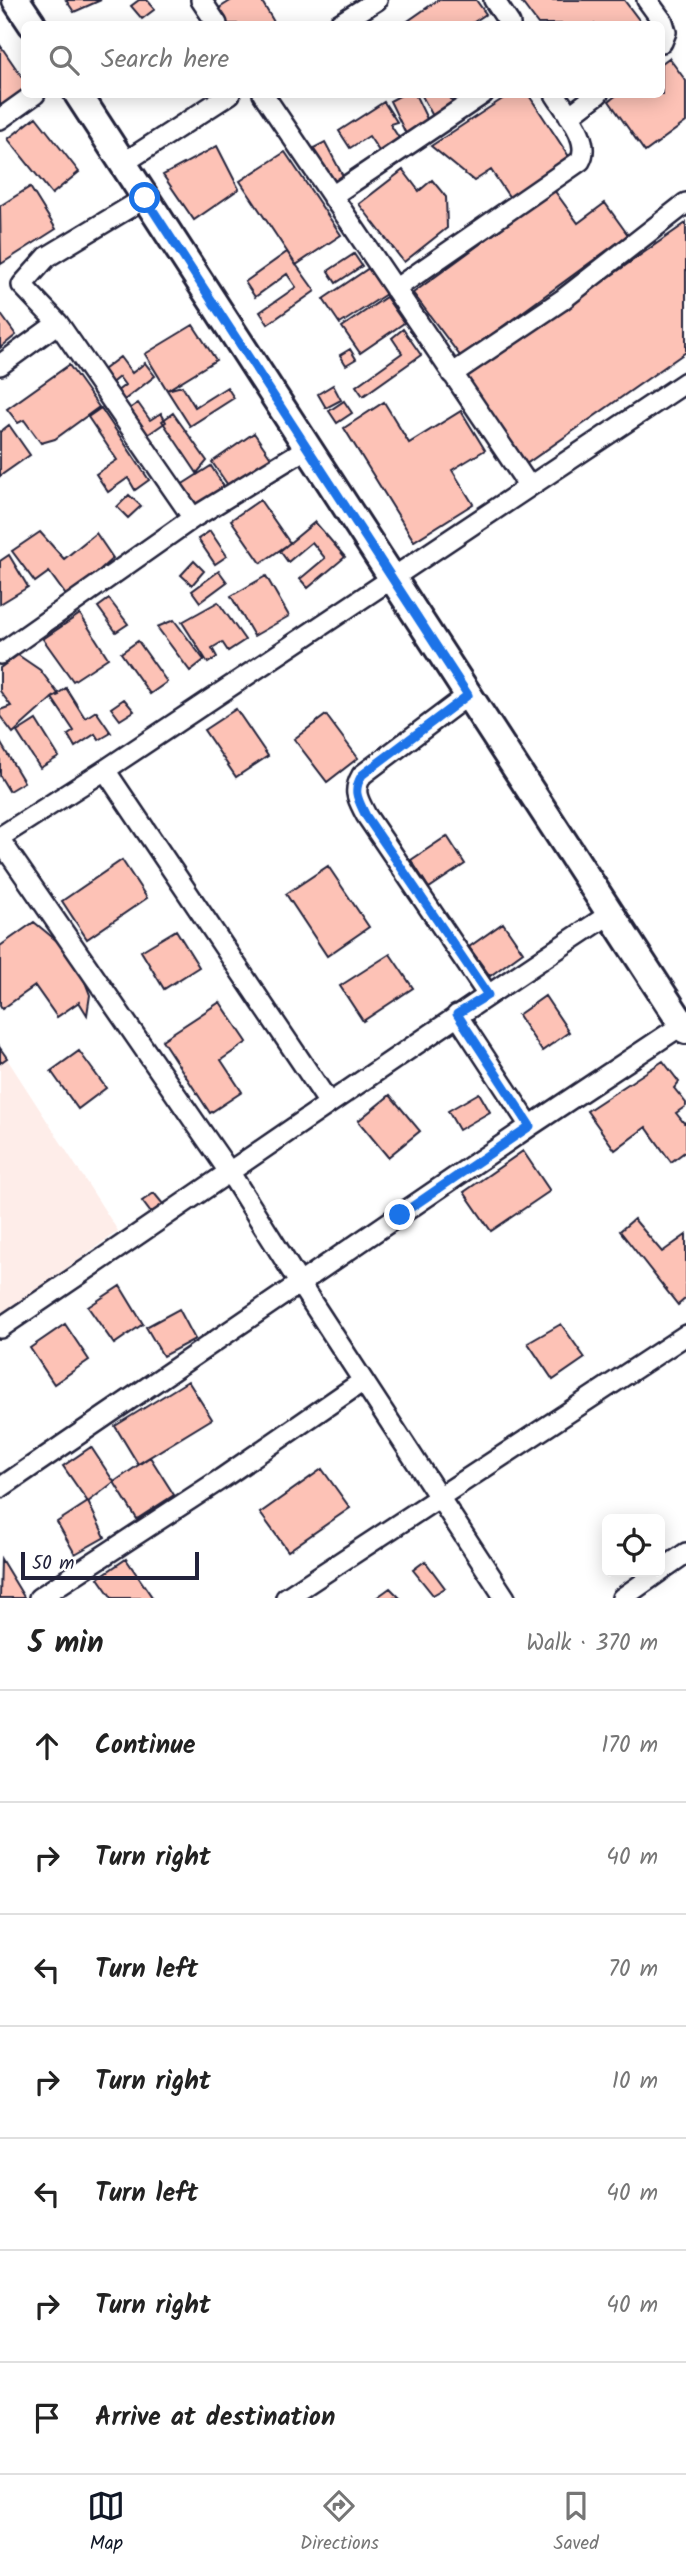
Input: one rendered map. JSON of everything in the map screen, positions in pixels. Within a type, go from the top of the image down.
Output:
[{"type":"street","points":[[16,0],[30,21]]},
{"type":"street","points":[[201,0],[215,21]]},
{"type":"street","points":[[344,21],[377,0]]},
{"type":"street","points":[[494,0],[508,21]]},
{"type":"street","points":[[647,0],[662,21]]},
{"type":"street","points":[[0,120],[30,98]]},
{"type":"street","points":[[0,1488],[530,1126],[684,1027],[81,98]]},
{"type":"street","points":[[122,163],[224,98]]},
{"type":"street","points":[[266,98],[529,486]]},
{"type":"street","points":[[332,196],[477,98]]},
{"type":"street","points":[[395,289],[580,161],[584,153],[583,143],[558,98]]},
{"type":"street","points":[[569,116],[593,98]]},
{"type":"street","points":[[145,198],[47,257],[22,285],[58,323],[193,518]]},
{"type":"street","points":[[452,374],[562,300],[686,203]]},
{"type":"street","points":[[0,365],[58,323]]},
{"type":"street","points":[[505,1598],[230,1173],[0,839],[686,382]]},
{"type":"street","points":[[1,650],[193,518],[307,448]]},
{"type":"street","points":[[468,695],[362,775],[356,786],[357,797],[366,816],[488,995]]},
{"type":"street","points":[[105,770],[329,1103]]},
{"type":"street","points":[[0,1328],[230,1173],[457,1014],[610,914]]},
{"type":"street","points":[[457,1014],[530,1126]]},
{"type":"street","points":[[286,1598],[686,1335]]},
{"type":"street","points":[[39,1598],[221,1479],[363,1381]]},
{"type":"street","points":[[665,1567],[686,1553]]},
{"type":"street","points":[[622,1598],[651,1577]]},
{"type":"shaded area","points":[[0,1048],[118,1231],[0,1316]]},
{"type":"building","points":[[66,0],[101,0],[74,12]]},
{"type":"building","points":[[139,0],[147,0],[155,9],[142,19],[131,6]]},
{"type":"building","points":[[232,0],[261,0],[273,21],[222,21],[216,10]]},
{"type":"building","points":[[438,0],[476,0],[486,14],[476,21],[408,21]]},
{"type":"building","points":[[520,0],[624,0],[640,21],[536,21]]},
{"type":"building","points":[[0,45],[21,76],[21,93],[0,107]]},
{"type":"building","points":[[669,58],[686,81],[686,122],[645,152],[609,101],[613,98],[665,98],[665,61]]},
{"type":"building","points":[[396,98],[417,98],[430,125],[407,136],[390,101]]},
{"type":"building","points":[[423,98],[450,98],[455,106],[434,118]]},
{"type":"building","points":[[504,98],[531,98],[570,158],[510,198],[491,170],[474,181],[431,146]]},
{"type":"building","points":[[384,102],[397,122],[390,124],[401,141],[381,154],[369,136],[350,148],[339,131]]},
{"type":"building","points":[[36,117],[79,172],[52,194],[8,139]]},
{"type":"building","points":[[325,142],[344,178],[329,186],[310,150]]},
{"type":"building","points":[[217,146],[239,189],[194,220],[163,175]]},
{"type":"building","points":[[285,152],[341,235],[296,265],[240,181]]},
{"type":"building","points":[[403,170],[419,191],[432,180],[446,197],[447,228],[404,262],[359,204]]},
{"type":"building","points":[[30,187],[56,229],[1,264],[0,206]]},
{"type":"building","points":[[554,190],[578,223],[605,203],[628,235],[461,357],[413,293]]},
{"type":"building","points":[[686,223],[686,352],[526,464],[465,378]]},
{"type":"building","points":[[287,252],[315,291],[268,324],[260,312],[296,287],[287,274],[255,297],[245,282]]},
{"type":"building","points":[[354,254],[362,266],[336,283],[328,271]]},
{"type":"building","points":[[369,268],[386,294],[340,324],[323,299]]},
{"type":"building","points":[[386,297],[404,323],[360,353],[342,327]]},
{"type":"building","points":[[0,313],[16,335],[0,348]]},
{"type":"building","points":[[193,325],[216,360],[167,390],[145,354]]},
{"type":"building","points":[[403,329],[421,355],[363,396],[356,386],[402,353],[392,338]]},
{"type":"building","points":[[350,349],[356,359],[346,365],[340,355]]},
{"type":"building","points":[[120,357],[132,373],[145,363],[155,376],[123,401],[116,392],[125,385],[119,377],[109,385],[99,373]]},
{"type":"building","points":[[69,365],[99,407],[55,439],[41,443],[24,420],[18,423],[7,409]]},
{"type":"building","points":[[333,385],[341,400],[326,408],[318,394]]},
{"type":"building","points":[[182,386],[195,407],[227,387],[234,398],[190,426],[167,390]]},
{"type":"building","points":[[344,401],[352,413],[337,423],[329,411]]},
{"type":"building","points":[[384,402],[409,443],[461,411],[485,450],[452,470],[473,504],[414,541],[344,428]]},
{"type":"building","points":[[138,403],[150,420],[161,413],[166,422],[143,438],[126,411]]},
{"type":"building","points":[[101,408],[149,480],[135,490],[128,478],[108,492],[96,474],[117,460],[88,417]]},
{"type":"building","points":[[173,413],[207,461],[197,473],[162,421]]},
{"type":"building","points":[[9,425],[30,455],[0,476],[0,432]]},
{"type":"building","points":[[254,433],[274,462],[232,491],[212,462]]},
{"type":"building","points":[[211,466],[228,493],[195,514],[178,487]]},
{"type":"building","points":[[129,495],[141,506],[128,518],[117,507]]},
{"type":"building","points":[[260,500],[290,543],[261,563],[231,520]]},
{"type":"building","points":[[315,522],[345,557],[308,588],[300,579],[325,558],[312,542],[288,562],[280,551]]},
{"type":"building","points":[[210,531],[227,556],[215,564],[198,539]]},
{"type":"building","points":[[40,532],[64,559],[96,533],[113,558],[68,598],[49,572],[35,582],[12,551]]},
{"type":"building","points":[[9,555],[28,587],[0,604],[0,561]]},
{"type":"building","points":[[194,561],[204,571],[192,585],[181,575]]},
{"type":"building","points":[[219,571],[227,582],[200,602],[192,591]]},
{"type":"building","points":[[266,576],[289,616],[254,636],[231,596]]},
{"type":"building","points":[[109,599],[128,624],[116,632],[98,607]]},
{"type":"building","points":[[218,602],[245,640],[228,651],[222,642],[212,648],[217,657],[208,663],[182,622]]},
{"type":"building","points":[[80,614],[108,658],[73,681],[43,639]]},
{"type":"building","points":[[174,620],[204,660],[190,671],[157,627]]},
{"type":"building","points":[[138,641],[167,682],[150,694],[121,653]]},
{"type":"building","points":[[18,655],[40,670],[59,695],[52,698],[13,733],[0,716],[0,710],[11,706],[0,691],[0,668]]},
{"type":"building","points":[[66,688],[85,718],[96,711],[111,733],[99,740],[95,734],[75,747],[68,735],[74,731],[52,698]]},
{"type":"building","points":[[124,699],[134,711],[120,720],[111,708]]},
{"type":"building","points":[[236,709],[268,756],[236,777],[204,730]]},
{"type":"building","points":[[326,715],[358,758],[327,782],[294,739]]},
{"type":"building","points":[[36,720],[59,757],[40,768],[17,732]]},
{"type":"building","points":[[0,742],[24,782],[9,791],[0,776]]},
{"type":"building","points":[[447,836],[465,864],[429,888],[411,860]]},
{"type":"building","points":[[122,860],[147,898],[87,939],[62,901]]},
{"type":"building","points":[[328,866],[369,927],[327,956],[286,894]]},
{"type":"building","points":[[34,922],[75,956],[90,995],[87,1015],[79,1002],[57,1017],[35,986],[2,1009],[0,1006],[0,946]]},
{"type":"building","points":[[503,923],[523,952],[490,976],[469,947]]},
{"type":"building","points":[[176,930],[199,967],[164,989],[141,951]]},
{"type":"building","points":[[390,954],[413,988],[363,1021],[340,986]]},
{"type":"building","points":[[545,996],[569,1032],[542,1051],[518,1015]]},
{"type":"building","points":[[220,1002],[247,1042],[221,1060],[242,1092],[210,1113],[162,1040]]},
{"type":"building","points":[[0,1048],[7,1058],[0,1063]]},
{"type":"building","points":[[79,1051],[106,1088],[78,1109],[51,1071]]},
{"type":"building","points":[[663,1061],[679,1082],[674,1088],[686,1103],[686,1106],[676,1113],[686,1122],[686,1151],[671,1162],[646,1127],[615,1150],[587,1111]]},
{"type":"building","points":[[479,1093],[490,1112],[459,1130],[448,1111]]},
{"type":"building","points":[[390,1095],[420,1131],[388,1157],[358,1121]]},
{"type":"building","points":[[523,1151],[550,1191],[491,1231],[464,1192]]},
{"type":"building","points":[[154,1193],[163,1204],[151,1213],[142,1201]]},
{"type":"building","points":[[634,1219],[662,1252],[686,1235],[686,1298],[678,1305],[620,1231]]},
{"type":"building","points":[[120,1286],[143,1324],[114,1344],[88,1307]]},
{"type":"building","points":[[179,1309],[195,1339],[163,1356],[146,1327]]},
{"type":"building","points":[[65,1324],[89,1360],[54,1384],[30,1348]]},
{"type":"building","points":[[561,1324],[585,1358],[553,1380],[528,1343]]},
{"type":"building","points":[[188,1381],[212,1419],[138,1464],[115,1426]]},
{"type":"building","points":[[91,1447],[114,1482],[88,1502],[63,1466]]},
{"type":"building","points":[[150,1457],[174,1495],[137,1519],[114,1482]]},
{"type":"building","points":[[322,1469],[350,1508],[288,1551],[260,1513]]},
{"type":"building","points":[[88,1502],[105,1537],[75,1554],[57,1522]]},
{"type":"building","points":[[1,1559],[24,1597],[0,1598]]},
{"type":"building","points":[[126,1559],[151,1598],[112,1598],[98,1578]]},
{"type":"building","points":[[425,1561],[445,1588],[433,1595],[413,1570]]},
{"type":"building","points":[[390,1588],[400,1598],[376,1598]]},
{"type":"route","points":[[145,198],[468,695],[362,775],[356,786],[357,797],[366,816],[488,995],[457,1014],[530,1126],[400,1215]]}]
